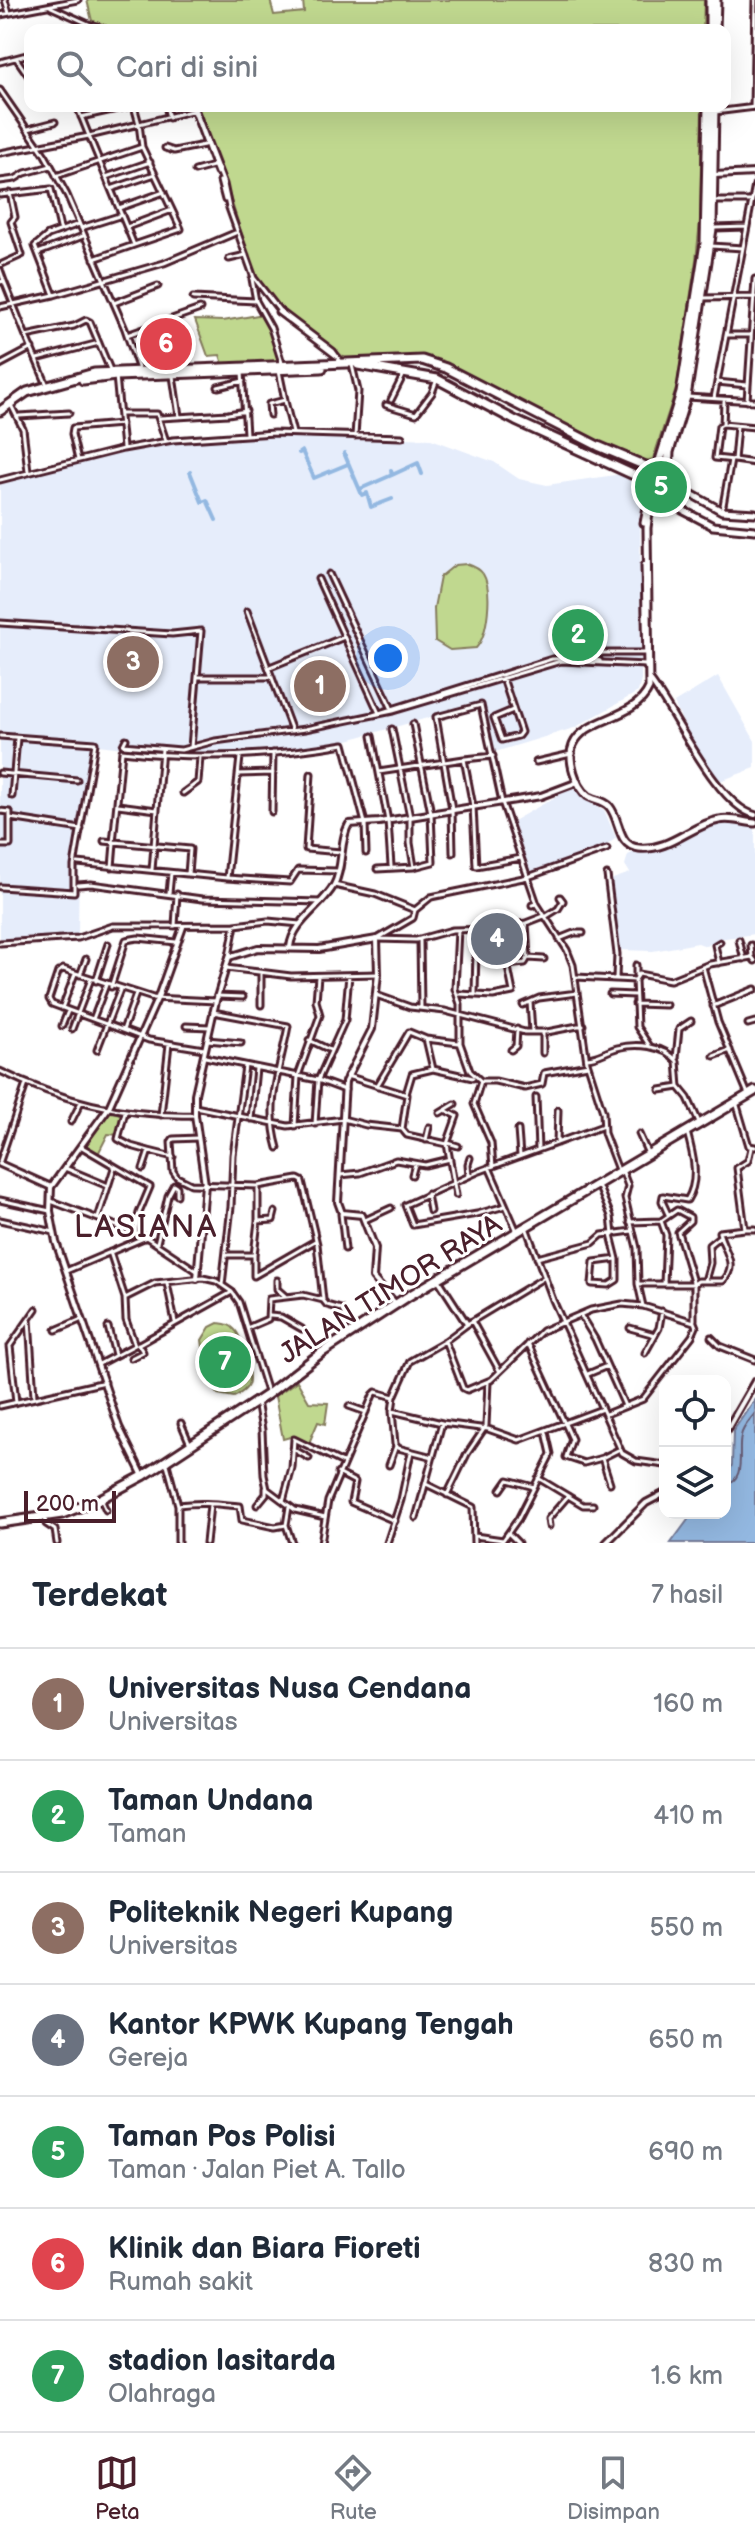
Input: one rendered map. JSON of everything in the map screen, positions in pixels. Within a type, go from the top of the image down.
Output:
[{"type":"highway","points":[[712,24],[713,0]]},
{"type":"highway","points":[[647,481],[656,473],[679,400],[709,246],[714,175],[712,112]]},
{"type":"highway","points":[[647,481],[649,497],[661,502],[673,495],[675,485],[668,475],[669,452],[686,397],[702,298],[712,112]]},
{"type":"highway","points":[[398,360],[401,372]]},
{"type":"highway","points":[[0,414],[50,388],[139,370],[173,375],[227,373],[242,376],[281,368],[341,362],[422,360],[446,368],[598,446],[656,473],[668,475]]},
{"type":"highway","points":[[0,414],[27,392],[83,375],[352,365],[437,379],[516,421],[647,481]]},
{"type":"highway","name":"JALAN TIMOR RAYA","points":[[0,1523],[62,1514],[101,1499],[143,1476],[268,1394],[306,1364],[438,1279],[752,1093]]},
{"type":"main road","points":[[675,485],[722,511],[755,513]]},
{"type":"main road","points":[[648,653],[644,527],[649,497]]},
{"type":"main road","points":[[755,530],[713,526],[661,502],[649,513],[650,678],[642,701],[577,738],[571,754],[578,782],[588,796],[609,806],[625,841],[636,848],[664,845],[720,819],[755,823]]},
{"type":"street","points":[[5,0],[9,13]]},
{"type":"street","points":[[0,15],[78,0]]},
{"type":"street","points":[[731,108],[754,107],[755,0]]},
{"type":"street","points":[[49,5],[91,24]]},
{"type":"street","points":[[0,62],[24,56]]},
{"type":"street","points":[[15,58],[24,70]]},
{"type":"street","points":[[0,90],[40,146],[56,176],[114,303],[139,370]]},
{"type":"street","points":[[79,112],[134,245]]},
{"type":"street","points":[[81,117],[104,112]]},
{"type":"street","points":[[94,259],[180,230],[142,147],[134,112]]},
{"type":"street","points":[[168,112],[169,118]]},
{"type":"street","points":[[0,153],[89,136],[184,112]]},
{"type":"street","points":[[195,112],[245,256]]},
{"type":"street","points":[[28,129],[55,122]]},
{"type":"street","points":[[165,148],[174,151],[206,144]]},
{"type":"street","points":[[206,144],[224,184],[253,280],[256,301],[271,328],[293,433]]},
{"type":"street","points":[[56,176],[142,147]]},
{"type":"street","points":[[106,177],[150,162]]},
{"type":"street","points":[[714,175],[755,173],[755,165]]},
{"type":"street","points":[[0,181],[51,166]]},
{"type":"street","points":[[195,171],[213,166]]},
{"type":"street","points":[[111,189],[155,174]]},
{"type":"street","points":[[714,398],[755,185]]},
{"type":"street","points":[[0,195],[51,189],[60,230]]},
{"type":"street","points":[[119,208],[164,192]]},
{"type":"street","points":[[10,193],[15,217],[11,222],[12,228],[22,255],[0,267],[2,281],[15,304],[15,312],[47,385]]},
{"type":"street","points":[[713,201],[752,201]]},
{"type":"street","points":[[127,227],[172,210]]},
{"type":"street","points":[[54,295],[35,245],[60,230],[122,215]]},
{"type":"street","points":[[712,229],[747,227]]},
{"type":"street","points":[[0,307],[104,282],[182,257],[235,233]]},
{"type":"street","points":[[38,253],[83,236]]},
{"type":"street","points":[[709,246],[743,248]]},
{"type":"street","points":[[229,259],[245,256]]},
{"type":"street","points":[[747,401],[755,279]]},
{"type":"street","points":[[253,280],[286,319],[341,362]]},
{"type":"street","points":[[114,303],[158,286]]},
{"type":"street","points":[[702,298],[754,297]]},
{"type":"street","points":[[193,298],[256,301]]},
{"type":"street","points":[[127,335],[200,309]]},
{"type":"street","points":[[26,336],[74,326],[87,320],[90,322],[114,374],[123,449]]},
{"type":"street","points":[[726,335],[750,335]]},
{"type":"street","points":[[37,359],[99,343]]},
{"type":"street","points":[[0,365],[32,348]]},
{"type":"street","points":[[352,365],[358,391],[355,436]]},
{"type":"street","points":[[391,400],[401,372]]},
{"type":"street","points":[[227,373],[228,384]]},
{"type":"street","points":[[173,375],[179,416]]},
{"type":"street","points":[[218,387],[242,376],[246,434]]},
{"type":"street","points":[[386,405],[416,414],[432,393],[437,379]]},
{"type":"street","points":[[717,382],[747,385]]},
{"type":"street","points":[[686,397],[755,401]]},
{"type":"street","points":[[270,415],[269,404],[285,400]]},
{"type":"street","points":[[723,424],[724,402]]},
{"type":"street","points":[[12,407],[19,416],[24,433],[28,471]]},
{"type":"street","points":[[160,418],[246,411]]},
{"type":"street","points":[[19,416],[69,413]]},
{"type":"street","points":[[120,414],[157,414],[166,441]]},
{"type":"street","points":[[78,460],[73,428],[121,424]]},
{"type":"street","points":[[755,427],[723,424],[718,427],[714,457],[755,463]]},
{"type":"street","points":[[722,511],[737,426]]},
{"type":"street","points":[[0,480],[166,441],[293,433],[402,437]]},
{"type":"street","points":[[329,574],[391,707]]},
{"type":"street","points":[[318,579],[379,713]]},
{"type":"street","points":[[247,611],[292,731]]},
{"type":"street","points":[[0,623],[172,634],[201,631],[191,747]]},
{"type":"street","points":[[268,668],[344,637]]},
{"type":"street","points":[[593,659],[602,653],[648,653]]},
{"type":"street","points":[[582,659],[648,665]]},
{"type":"street","points":[[126,739],[123,745],[181,750],[215,741],[292,731],[373,715],[552,661],[593,659],[601,662]]},
{"type":"street","points":[[502,676],[521,734],[502,740],[494,718],[513,710]]},
{"type":"street","points":[[197,677],[272,677]]},
{"type":"street","points":[[650,678],[718,785],[733,802],[755,815]]},
{"type":"street","points":[[379,713],[437,696]]},
{"type":"street","points":[[453,853],[452,809],[436,717],[480,704],[502,802],[534,904],[572,961],[588,1065],[603,1112],[603,1126],[628,1184],[624,1194],[637,1248],[638,1284],[643,1306]]},
{"type":"street","points":[[377,869],[414,867],[433,862],[431,813],[413,724]]},
{"type":"street","points":[[392,729],[410,817],[414,867]]},
{"type":"street","points":[[0,736],[95,743],[74,866],[74,892],[0,887]]},
{"type":"street","points":[[372,736],[388,821],[391,868]]},
{"type":"street","points":[[12,796],[17,738]]},
{"type":"street","points":[[112,867],[122,751],[162,756],[240,757],[344,744],[365,823],[366,853]]},
{"type":"street","points":[[152,870],[162,749]]},
{"type":"street","points":[[272,812],[273,753]]},
{"type":"street","points":[[536,762],[571,754]]},
{"type":"street","points":[[379,772],[493,756]]},
{"type":"street","points":[[183,793],[198,782],[200,757]]},
{"type":"street","points":[[227,878],[240,757]]},
{"type":"street","points":[[464,759],[473,806],[476,866],[521,858]]},
{"type":"street","points":[[0,773],[77,780]]},
{"type":"street","points":[[238,774],[273,773]]},
{"type":"street","points":[[311,774],[306,849],[341,852]]},
{"type":"street","points":[[290,947],[300,924],[334,885],[347,825],[548,795],[578,782]]},
{"type":"street","points":[[118,805],[157,810]]},
{"type":"street","points":[[0,811],[10,812],[10,845],[0,845]]},
{"type":"street","points":[[10,818],[81,829]]},
{"type":"street","points":[[104,841],[190,849],[188,875]]},
{"type":"street","points":[[377,939],[413,918],[415,910],[431,897],[528,877],[607,849]]},
{"type":"street","points":[[78,863],[290,882],[298,870],[338,871]]},
{"type":"street","points":[[169,893],[171,873]]},
{"type":"street","points":[[607,875],[617,954],[616,979]]},
{"type":"street","points":[[78,885],[215,899],[321,902]]},
{"type":"street","points":[[334,885],[375,894],[415,910]]},
{"type":"street","points":[[175,926],[177,894]]},
{"type":"street","points":[[229,957],[258,948],[319,949],[377,939],[420,940],[458,930],[500,928],[544,916],[559,907],[563,901],[560,897]]},
{"type":"street","points":[[0,943],[78,938],[113,926],[183,927],[268,921],[300,924]]},
{"type":"street","points":[[507,965],[525,963],[528,958],[526,923]]},
{"type":"street","points":[[197,1279],[205,1184],[195,1115],[196,1085],[235,925]]},
{"type":"street","points":[[143,1476],[119,1427],[66,1271],[50,1211],[51,1187],[109,1107],[158,997],[183,927]]},
{"type":"street","points":[[458,994],[493,996],[512,993],[500,928]]},
{"type":"street","points":[[458,930],[455,989],[460,1015],[460,1043],[475,1078]]},
{"type":"street","points":[[559,939],[583,933]]},
{"type":"street","points":[[111,987],[126,940],[138,938],[176,942]]},
{"type":"street","points":[[345,1249],[338,1202],[345,1090],[347,1076],[362,1053],[372,1029],[378,974],[377,939]]},
{"type":"street","points":[[420,940],[421,1008]]},
{"type":"street","points":[[739,940],[744,959]]},
{"type":"street","points":[[719,963],[715,945],[720,942]]},
{"type":"street","points":[[72,1029],[108,944]]},
{"type":"street","points":[[576,977],[670,980],[703,967],[754,959],[751,945]]},
{"type":"street","points":[[475,994],[476,949]]},
{"type":"street","points":[[528,958],[544,959]]},
{"type":"street","points":[[62,1008],[86,959]]},
{"type":"street","points":[[636,965],[637,1027],[649,1045],[676,1058]]},
{"type":"street","points":[[703,967],[713,1006],[730,1050],[752,1093]]},
{"type":"street","points":[[225,968],[318,976],[378,974]]},
{"type":"street","points":[[204,1049],[140,1037],[62,1008],[48,1000],[58,972],[64,969],[120,990],[158,997],[243,997]]},
{"type":"street","points":[[261,973],[261,1005]]},
{"type":"street","points":[[315,1124],[318,1080],[346,1018],[349,975]]},
{"type":"street","points":[[295,1126],[298,1076],[320,1015],[316,1001],[318,976]]},
{"type":"street","points":[[93,1019],[106,985]]},
{"type":"street","points":[[713,1006],[755,989]]},
{"type":"street","points":[[97,1050],[120,990]]},
{"type":"street","points":[[523,1005],[543,997],[577,993]]},
{"type":"street","points":[[123,1030],[136,994]]},
{"type":"street","points":[[610,994],[635,995]]},
{"type":"street","points":[[376,995],[532,1032],[543,1033],[583,1025]]},
{"type":"street","points":[[530,1002],[532,1032]]},
{"type":"street","points":[[635,1004],[664,1006]]},
{"type":"street","points":[[62,1026],[68,1010]]},
{"type":"street","points":[[213,1012],[288,1026],[273,1093],[278,1148]]},
{"type":"street","points":[[531,1017],[540,1017]]},
{"type":"street","points":[[691,1021],[679,1029],[676,1058],[679,1087],[700,1124]]},
{"type":"street","points":[[748,1024],[755,1022]]},
{"type":"street","points":[[186,1026],[210,1027]]},
{"type":"street","points":[[511,1050],[516,1046],[517,1029]]},
{"type":"street","points":[[377,1086],[408,1032],[426,1039],[460,1043]]},
{"type":"street","points":[[543,1033],[543,1053]]},
{"type":"street","points":[[426,1039],[433,1069]]},
{"type":"street","points":[[207,1040],[241,1043]]},
{"type":"street","points":[[309,1040],[330,1050]]},
{"type":"street","points":[[161,1116],[169,1044]]},
{"type":"street","points":[[587,1058],[602,1056],[615,1049],[649,1045]]},
{"type":"street","points":[[714,1056],[730,1050]]},
{"type":"street","points":[[202,1057],[318,1080],[345,1090]]},
{"type":"street","points":[[402,1129],[412,1074],[433,1069],[481,1081],[532,1088],[541,1085],[544,1073],[588,1065]]},
{"type":"street","points":[[222,1285],[233,1155],[245,1066]]},
{"type":"street","points":[[251,1119],[256,1068]]},
{"type":"street","points":[[0,1071],[26,1084],[125,1112],[161,1116],[195,1115]]},
{"type":"street","points":[[347,1076],[406,1094]]},
{"type":"street","points":[[481,1081],[474,1104],[491,1143],[491,1166],[518,1232]]},
{"type":"street","points":[[26,1084],[0,1162],[51,1187]]},
{"type":"street","points":[[660,1090],[679,1087]]},
{"type":"street","points":[[536,1097],[538,1150]]},
{"type":"street","points":[[71,1122],[81,1102]]},
{"type":"street","points":[[736,1102],[753,1147],[748,1161],[737,1168],[745,1229]]},
{"type":"street","points":[[440,1113],[455,1104]]},
{"type":"street","points":[[195,1107],[295,1126],[343,1119],[402,1129],[407,1135],[458,1146]]},
{"type":"street","points":[[445,1110],[457,1116],[448,1144],[456,1195]]},
{"type":"street","points":[[557,1143],[558,1110]]},
{"type":"street","points":[[125,1112],[118,1136],[120,1141],[173,1157]]},
{"type":"street","points":[[505,1206],[413,1225],[405,1205],[491,1166],[603,1126]]},
{"type":"street","points":[[426,1140],[429,1127]]},
{"type":"street","points":[[518,1130],[520,1156]]},
{"type":"street","points":[[668,1214],[663,1196],[687,1200],[692,1188],[695,1166],[687,1132]]},
{"type":"street","points":[[639,1134],[648,1154]]},
{"type":"street","points":[[199,1138],[173,1139],[173,1171],[177,1177],[191,1184],[258,1186],[300,1179],[308,1198],[316,1240],[323,1300],[327,1305],[341,1309],[354,1333]]},
{"type":"street","points":[[82,1147],[150,1187],[135,1232]]},
{"type":"street","points":[[143,1169],[149,1151]]},
{"type":"street","points":[[469,1176],[470,1158]]},
{"type":"street","points":[[340,1175],[360,1173],[396,1160],[429,1165],[450,1159]]},
{"type":"street","points":[[412,1175],[415,1164]]},
{"type":"street","points":[[65,1168],[108,1186]]},
{"type":"street","points":[[98,1218],[114,1168]]},
{"type":"street","points":[[598,1184],[611,1216],[617,1259],[616,1282],[609,1285],[592,1284],[594,1262],[617,1259]]},
{"type":"street","points":[[157,1243],[168,1196],[174,1185],[177,1195]]},
{"type":"street","points":[[258,1186],[254,1276],[316,1240]]},
{"type":"street","points":[[427,1194],[430,1211]]},
{"type":"street","points":[[0,1200],[50,1211]]},
{"type":"street","points":[[51,1201],[146,1237],[197,1271]]},
{"type":"street","points":[[365,1220],[391,1208]]},
{"type":"street","points":[[606,1414],[643,1399],[688,1342],[696,1327],[694,1284],[678,1232],[690,1221],[690,1217],[679,1210],[661,1221],[630,1222]]},
{"type":"street","points":[[258,1221],[273,1220],[275,1212]]},
{"type":"street","points":[[342,1213],[358,1213],[365,1220],[375,1248],[373,1278],[397,1305]]},
{"type":"street","points":[[0,1220],[54,1232]]},
{"type":"street","points":[[661,1221],[666,1235],[664,1284]]},
{"type":"street","points":[[526,1227],[563,1323],[620,1449],[632,1460],[659,1464]]},
{"type":"street","points":[[705,1281],[710,1263],[709,1245],[720,1236],[722,1230],[755,1229]]},
{"type":"street","points":[[537,1258],[593,1243],[602,1235],[632,1231]]},
{"type":"street","points":[[638,1284],[723,1281],[732,1264],[720,1236]]},
{"type":"street","points":[[66,1271],[146,1237]]},
{"type":"street","points":[[110,1252],[125,1298],[126,1320],[143,1352],[131,1358]]},
{"type":"street","points":[[226,1255],[254,1255]]},
{"type":"street","points":[[389,1465],[396,1446],[392,1411],[394,1397],[410,1361],[545,1277]]},
{"type":"street","points":[[125,1298],[146,1286],[167,1281],[212,1279],[222,1285],[232,1292],[243,1310],[268,1394]]},
{"type":"street","points":[[438,1279],[500,1371]]},
{"type":"street","points":[[277,1280],[277,1289],[285,1296]]},
{"type":"street","points":[[167,1281],[175,1322]]},
{"type":"street","points":[[99,1364],[232,1292]]},
{"type":"street","points":[[247,1328],[264,1322],[269,1316],[269,1299],[305,1295],[323,1300]]},
{"type":"street","points":[[445,1341],[465,1390],[488,1382],[542,1331],[591,1310],[619,1305],[643,1306],[694,1322]]},
{"type":"street","points":[[16,1402],[10,1346],[36,1309]]},
{"type":"street","points":[[645,1353],[655,1335],[662,1311]]},
{"type":"street","points":[[269,1316],[281,1317],[302,1329]]},
{"type":"street","points":[[581,1316],[626,1406]]},
{"type":"street","points":[[29,1319],[34,1397]]},
{"type":"street","points":[[56,1330],[82,1319]]},
{"type":"street","points":[[108,1327],[115,1355]]},
{"type":"street","points":[[630,1328],[655,1335]]},
{"type":"street","points":[[711,1337],[720,1346],[755,1360]]},
{"type":"street","points":[[528,1343],[572,1439],[566,1457],[584,1463],[620,1449]]},
{"type":"street","points":[[587,1375],[607,1366]]},
{"type":"street","points":[[731,1423],[755,1381]]},
{"type":"street","points":[[0,1406],[105,1382]]},
{"type":"street","points":[[447,1495],[467,1454],[484,1429],[488,1382]]},
{"type":"street","points":[[321,1543],[338,1473],[375,1393],[394,1397]]},
{"type":"street","points":[[257,1401],[266,1485],[266,1494],[257,1505]]},
{"type":"street","points":[[349,1406],[366,1412]]},
{"type":"street","points":[[392,1411],[484,1429],[515,1440],[546,1432],[602,1409]]},
{"type":"street","points":[[181,1423],[190,1444]]},
{"type":"street","points":[[416,1518],[442,1423]]},
{"type":"street","points":[[475,1536],[502,1542],[509,1534],[551,1452],[546,1432]]},
{"type":"street","points":[[283,1501],[292,1468],[293,1441],[297,1439],[343,1463]]},
{"type":"street","points":[[396,1446],[433,1457]]},
{"type":"street","points":[[293,1449],[309,1458]]},
{"type":"street","points":[[387,1543],[411,1452]]},
{"type":"street","points":[[602,1458],[610,1483]]},
{"type":"street","points":[[165,1460],[178,1505],[178,1543]]},
{"type":"street","points":[[338,1473],[355,1482],[351,1502],[395,1521]]},
{"type":"street","points":[[538,1478],[584,1506],[593,1505]]},
{"type":"street","points":[[501,1490],[508,1480],[534,1487]]},
{"type":"street","points":[[426,1484],[473,1507],[474,1543]]},
{"type":"street","points":[[266,1485],[300,1513],[325,1517]]},
{"type":"street","points":[[549,1526],[548,1519],[568,1496]]},
{"type":"street","points":[[606,1543],[646,1503],[659,1496]]},
{"type":"street","points":[[101,1499],[106,1510]]},
{"type":"street","points":[[178,1505],[205,1502],[210,1505],[240,1506],[243,1521],[275,1527],[286,1525]]},
{"type":"street","points":[[206,1543],[210,1505]]},
{"type":"street","points":[[289,1507],[286,1525],[292,1543]]},
{"type":"street","points":[[45,1518],[46,1524],[55,1530],[57,1543]]},
{"type":"street","points":[[509,1534],[518,1543]]},
{"type":"shaded area","points":[[298,434],[431,439],[494,462],[519,479],[547,485],[622,474],[639,480],[645,495],[640,520],[641,680],[638,692],[574,728],[495,752],[482,703],[344,741],[250,755],[166,753],[98,745],[79,855],[78,935],[47,939],[0,939],[0,482],[153,445],[187,440]]},
{"type":"shaded area","points":[[718,676],[755,741],[755,768],[720,781],[713,775],[688,733],[674,703]]},
{"type":"shaded area","points":[[575,786],[587,801],[604,810],[616,838],[606,846],[529,874],[513,821]]},
{"type":"shaded area","points":[[715,825],[755,827],[755,934],[718,939],[706,946],[698,943],[653,951],[618,950],[609,886],[613,879],[630,873],[625,865],[628,855],[667,848]]},
{"type":"green space","points":[[87,0],[270,0],[274,15],[304,12],[303,0],[704,0],[703,24],[101,24],[92,21]]},
{"type":"green space","points":[[199,112],[702,112],[700,221],[696,260],[677,386],[653,459],[646,461],[604,445],[448,364],[425,357],[345,358],[280,312],[272,296],[256,279]]},
{"type":"green space","points":[[264,314],[280,363],[223,364],[220,355],[208,356],[195,320],[223,321]]},
{"type":"green space","points":[[467,564],[480,571],[486,581],[486,623],[476,648],[450,650],[435,641],[434,608],[440,577],[455,565]]},
{"type":"green space","points":[[110,1111],[123,1115],[118,1135],[108,1134],[98,1154],[85,1147]]},
{"type":"green space","points":[[218,1323],[235,1330],[246,1357],[248,1385],[234,1397],[218,1394],[207,1376],[202,1340],[210,1327]]},
{"type":"green space","points":[[297,1381],[309,1402],[328,1403],[325,1424],[318,1422],[309,1443],[294,1436],[283,1439],[275,1396]]},
{"type":"water","points":[[755,1399],[755,1543],[671,1543],[689,1519],[731,1519],[733,1431]]},
{"type":"waterway","points":[[299,453],[302,451],[314,478],[348,464]]},
{"type":"waterway","points":[[344,453],[362,495],[367,493],[371,507],[392,499]]},
{"type":"waterway","points":[[392,475],[418,463],[422,474]]},
{"type":"waterway","points":[[360,489],[392,475],[391,470]]},
{"type":"waterway","points":[[190,472],[202,502],[207,500],[216,520]]},
{"type":"place","name":"Klinik dan Biara Fioreti","points":[[166,344]]},
{"type":"place","name":"Taman Pos Polisi","points":[[661,487]]},
{"type":"place","name":"Taman Undana","points":[[578,635]]},
{"type":"place","name":"Politeknik Negeri Kupang","points":[[133,662]]},
{"type":"place","name":"Universitas Nusa Cendana","points":[[320,686]]},
{"type":"place","name":"Kantor KPWK Kupang Tengah","points":[[497,939]]},
{"type":"place","name":"stadion lasitarda","points":[[225,1362]]},
{"type":"district","name":"LASIANA","points":[[146,1226]]}]
